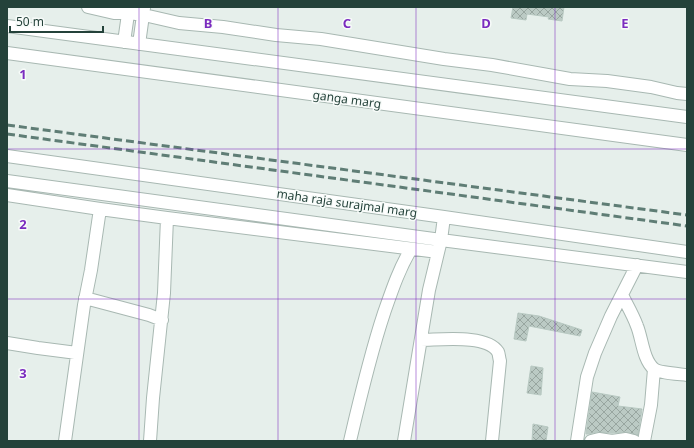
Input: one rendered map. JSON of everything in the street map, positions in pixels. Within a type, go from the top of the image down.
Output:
[{"type":"street","points":[[88,7],[114,13],[129,10],[144,11],[179,23],[223,27],[276,36],[321,39],[444,59],[492,65],[564,78],[607,81],[687,94]]},
{"type":"street","points":[[124,42],[129,10]]},
{"type":"street","points":[[139,44],[144,11]]},
{"type":"street","points":[[7,26],[687,117]]},
{"type":"street","name":"ganga marg","points":[[7,53],[687,145]]},
{"type":"street","name":"maha raja surajmal marg","points":[[7,156],[687,252]]},
{"type":"street","name":"maha raja surajmal marg","points":[[7,181],[687,272]]},
{"type":"street","points":[[7,195],[167,218],[438,252]]},
{"type":"street","points":[[65,441],[85,298],[91,270],[100,209]]},
{"type":"street","points":[[404,441],[429,290],[441,240],[444,217]]},
{"type":"street","points":[[150,441],[153,398],[162,320],[167,218]]},
{"type":"street","points":[[350,441],[363,384],[378,330],[395,281],[411,248]]},
{"type":"street","points":[[577,441],[587,377],[595,353],[611,316],[637,265]]},
{"type":"street","points":[[622,295],[638,327],[647,361],[654,369],[687,375]]},
{"type":"street","points":[[85,298],[162,320]]},
{"type":"street","points":[[421,340],[464,339],[482,341],[491,345],[498,353],[500,361],[492,441]]},
{"type":"street","points":[[7,343],[77,353]]},
{"type":"street","points":[[644,441],[651,405],[654,369]]},
{"type":"street","points":[[591,441],[599,439],[612,441],[626,439],[634,441]]},
{"type":"building","points":[[513,7],[564,7],[562,21],[548,19],[549,17],[527,14],[526,20],[511,18]]},
{"type":"building","points":[[518,313],[539,316],[582,330],[580,336],[529,326],[526,341],[514,339]]},
{"type":"building","points":[[531,366],[543,368],[541,395],[527,393]]},
{"type":"building","points":[[592,392],[620,397],[618,406],[642,409],[638,435],[625,432],[597,432],[586,434]]},
{"type":"building","points":[[533,424],[548,427],[546,441],[532,441]]},
{"type":"railway","points":[[7,125],[687,215]]},
{"type":"railway","points":[[7,134],[687,226]]}]
